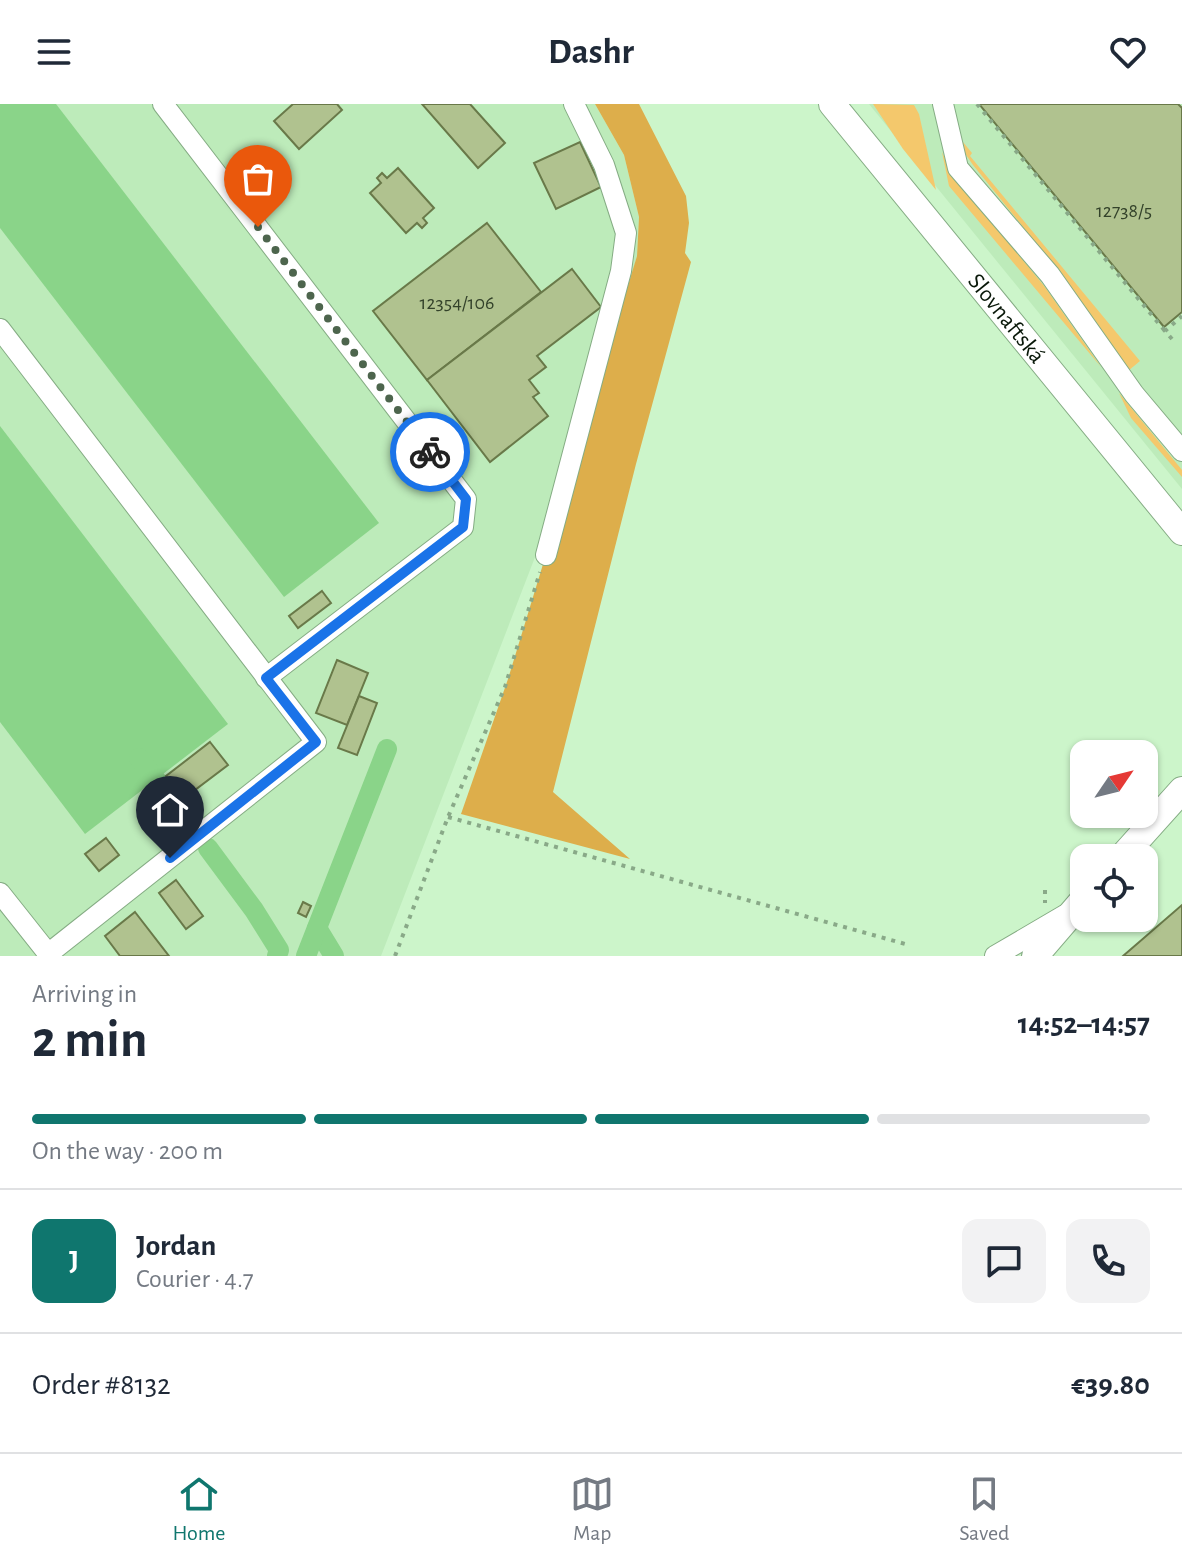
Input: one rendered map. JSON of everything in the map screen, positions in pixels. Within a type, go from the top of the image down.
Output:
[{"type":"main road","name":"Slovnaftská","points":[[840,109],[1182,532]]},
{"type":"main road","points":[[1134,844],[1182,790]]},
{"type":"main road","points":[[1035,956],[1070,916]]},
{"type":"lane","points":[[163,104],[466,499],[463,527],[266,678]]},
{"type":"lane","points":[[546,555],[554,493],[621,271],[626,233],[604,165],[574,104]]},
{"type":"lane","points":[[943,104],[958,168],[1050,275],[1134,394],[1182,451]]},
{"type":"lane","points":[[0,329],[316,742],[49,955],[0,893]]},
{"type":"lane","points":[[995,956],[1070,910]]},
{"type":"path","points":[[977,104],[1172,339]]},
{"type":"path","points":[[1165,331],[1182,316]]},
{"type":"path","points":[[395,956],[448,817],[505,687],[546,555]]},
{"type":"path","points":[[448,817],[909,945]]},
{"type":"shaded area","points":[[0,104],[595,104],[624,155],[639,217],[637,256],[553,571],[537,552],[381,956],[0,956]]},
{"type":"shaded area","points":[[0,104],[56,104],[379,523],[284,597],[0,228]]},
{"type":"shaded area","points":[[595,104],[639,104],[686,196],[689,223],[685,253],[691,262],[553,792],[630,859],[461,814],[508,679],[637,256],[639,217],[624,155]]},
{"type":"shaded area","points":[[869,104],[1182,104],[1182,489]]},
{"type":"shaded area","points":[[873,104],[914,105],[919,114],[936,190],[903,149]]},
{"type":"shaded area","points":[[963,142],[972,153],[970,156],[1140,361],[1128,371],[1061,274],[973,165],[964,152]]},
{"type":"shaded area","points":[[942,152],[952,174],[1045,287],[1101,367],[949,186]]},
{"type":"shaded area","points":[[1119,393],[1182,470],[1182,477],[1131,418]]},
{"type":"shaded area","points":[[0,426],[228,724],[85,834],[0,722]]},
{"type":"building","points":[[293,104],[337,104],[342,110],[299,149],[274,121]]},
{"type":"building","points":[[422,104],[470,104],[505,143],[478,168]]},
{"type":"building","points":[[979,104],[1178,104],[1182,108],[1182,312],[1164,327]]},
{"type":"building","points":[[580,142],[601,187],[556,209],[534,163]]},
{"type":"building","points":[[398,168],[434,208],[423,218],[427,223],[422,228],[417,223],[406,233],[370,193],[381,183],[377,178],[382,173],[387,178]]},
{"type":"building","points":[[487,223],[541,292],[427,380],[373,311]]},
{"type":"building","points":[[572,269],[601,307],[537,356],[546,367],[529,380],[539,393],[533,397],[548,416],[490,462],[427,380]]},
{"type":"building","points":[[322,591],[331,603],[298,628],[289,616]]},
{"type":"building","points":[[337,660],[368,673],[347,725],[316,713]]},
{"type":"building","points":[[359,696],[377,703],[357,755],[338,748]]},
{"type":"building","points":[[210,742],[228,765],[183,799],[166,776]]},
{"type":"building","points":[[106,838],[119,855],[99,871],[85,854]]},
{"type":"building","points":[[176,880],[203,916],[186,929],[159,893]]},
{"type":"building","points":[[303,902],[311,906],[306,917],[298,913]]},
{"type":"building","points":[[1182,905],[1182,956],[1123,956],[1151,932],[1158,932],[1158,926]]},
{"type":"building","points":[[135,912],[169,956],[120,956],[105,936]]},
{"type":"waterway","points":[[306,956],[387,749]]},
{"type":"waterway","points":[[139,758],[191,825]]},
{"type":"waterway","points":[[208,848],[254,910],[279,950],[277,956]]},
{"type":"waterway","points":[[317,928],[334,956]]},
{"type":"way so far","points":[[258,227],[430,452]]},
{"type":"route","points":[[170,858],[316,742],[266,678],[463,527],[466,499],[430,452]]}]
